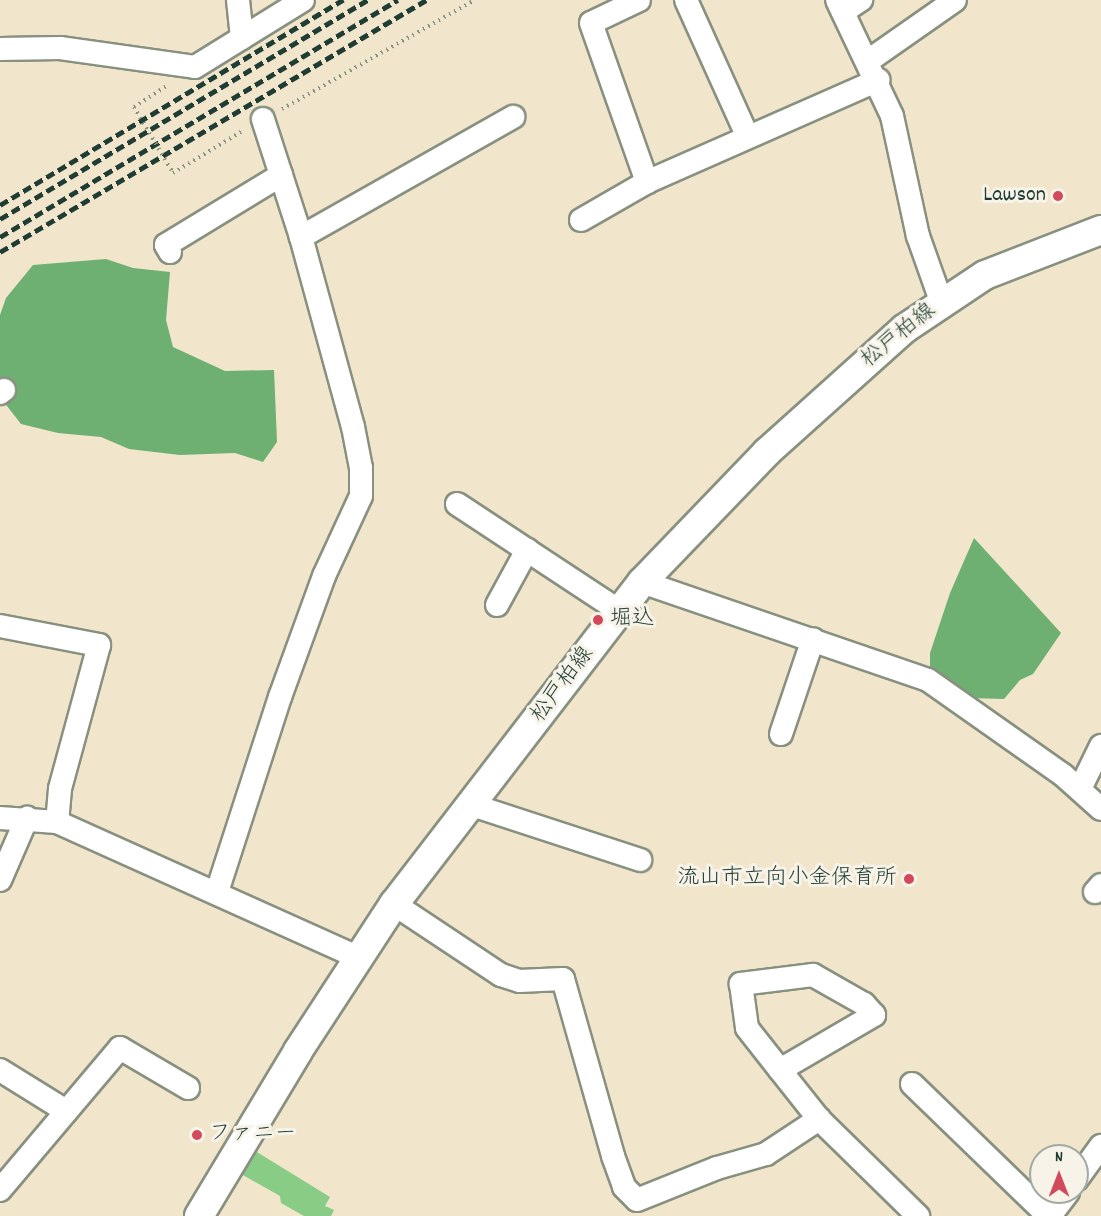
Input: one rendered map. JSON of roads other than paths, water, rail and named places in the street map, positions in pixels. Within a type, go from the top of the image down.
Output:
[{"type":"main road","name":"松戸柏線","points":[[199,1216],[394,904],[472,806],[642,582],[767,452],[904,329],[941,302],[985,275],[1101,230]]},
{"type":"street","points":[[238,0],[242,38]]},
{"type":"street","points":[[0,49],[60,48],[195,67],[303,0]]},
{"type":"street","points":[[639,0],[591,23],[647,182]]},
{"type":"street","points":[[686,0],[748,137]]},
{"type":"street","points":[[581,220],[647,182],[748,137],[873,70],[955,0]]},
{"type":"street","points":[[847,4],[892,116],[918,236],[941,302]]},
{"type":"street","points":[[301,237],[513,117]]},
{"type":"street","points":[[217,892],[280,697],[324,576],[361,496],[361,468],[352,427],[301,237],[263,118]]},
{"type":"street","points":[[170,252],[166,245],[281,175]]},
{"type":"street","points":[[458,504],[619,611]]},
{"type":"street","points":[[497,605],[527,550]]},
{"type":"street","points":[[642,582],[928,680],[982,715],[1080,789],[1101,809]]},
{"type":"street","points":[[0,626],[99,645],[60,789],[57,822]]},
{"type":"street","points":[[781,734],[813,639]]},
{"type":"street","points":[[1080,789],[1101,746]]},
{"type":"street","points":[[472,806],[639,860]]},
{"type":"street","points":[[0,818],[27,818],[57,822],[217,892],[359,958]]},
{"type":"street","points":[[0,880],[27,818]]},
{"type":"street","points":[[394,904],[501,975],[519,981],[563,979],[613,1156],[624,1187],[637,1200],[698,1174],[766,1154],[819,1119]]},
{"type":"street","points":[[780,1070],[874,1015],[864,1004],[813,975],[741,984],[747,1028],[780,1070],[819,1119],[918,1216]]},
{"type":"street","points":[[0,1190],[120,1048],[188,1088]]},
{"type":"street","points":[[0,1070],[66,1111]]},
{"type":"street","points":[[912,1084],[1049,1216],[1058,1204]]},
{"type":"street","points":[[1089,1162],[1101,1146]]},
{"type":"railway","points":[[0,205],[343,0]]},
{"type":"railway","points":[[0,219],[368,0]]},
{"type":"railway","points":[[0,237],[398,0]]},
{"type":"railway","points":[[0,252],[426,0]]},
{"type":"place","name":"Lawson","points":[[1058,196]]},
{"type":"place","name":"堀込","points":[[598,620]]},
{"type":"place","name":"流山市立向小金保育所","points":[[909,879]]},
{"type":"place","name":"ファニー","points":[[197,1135]]}]
